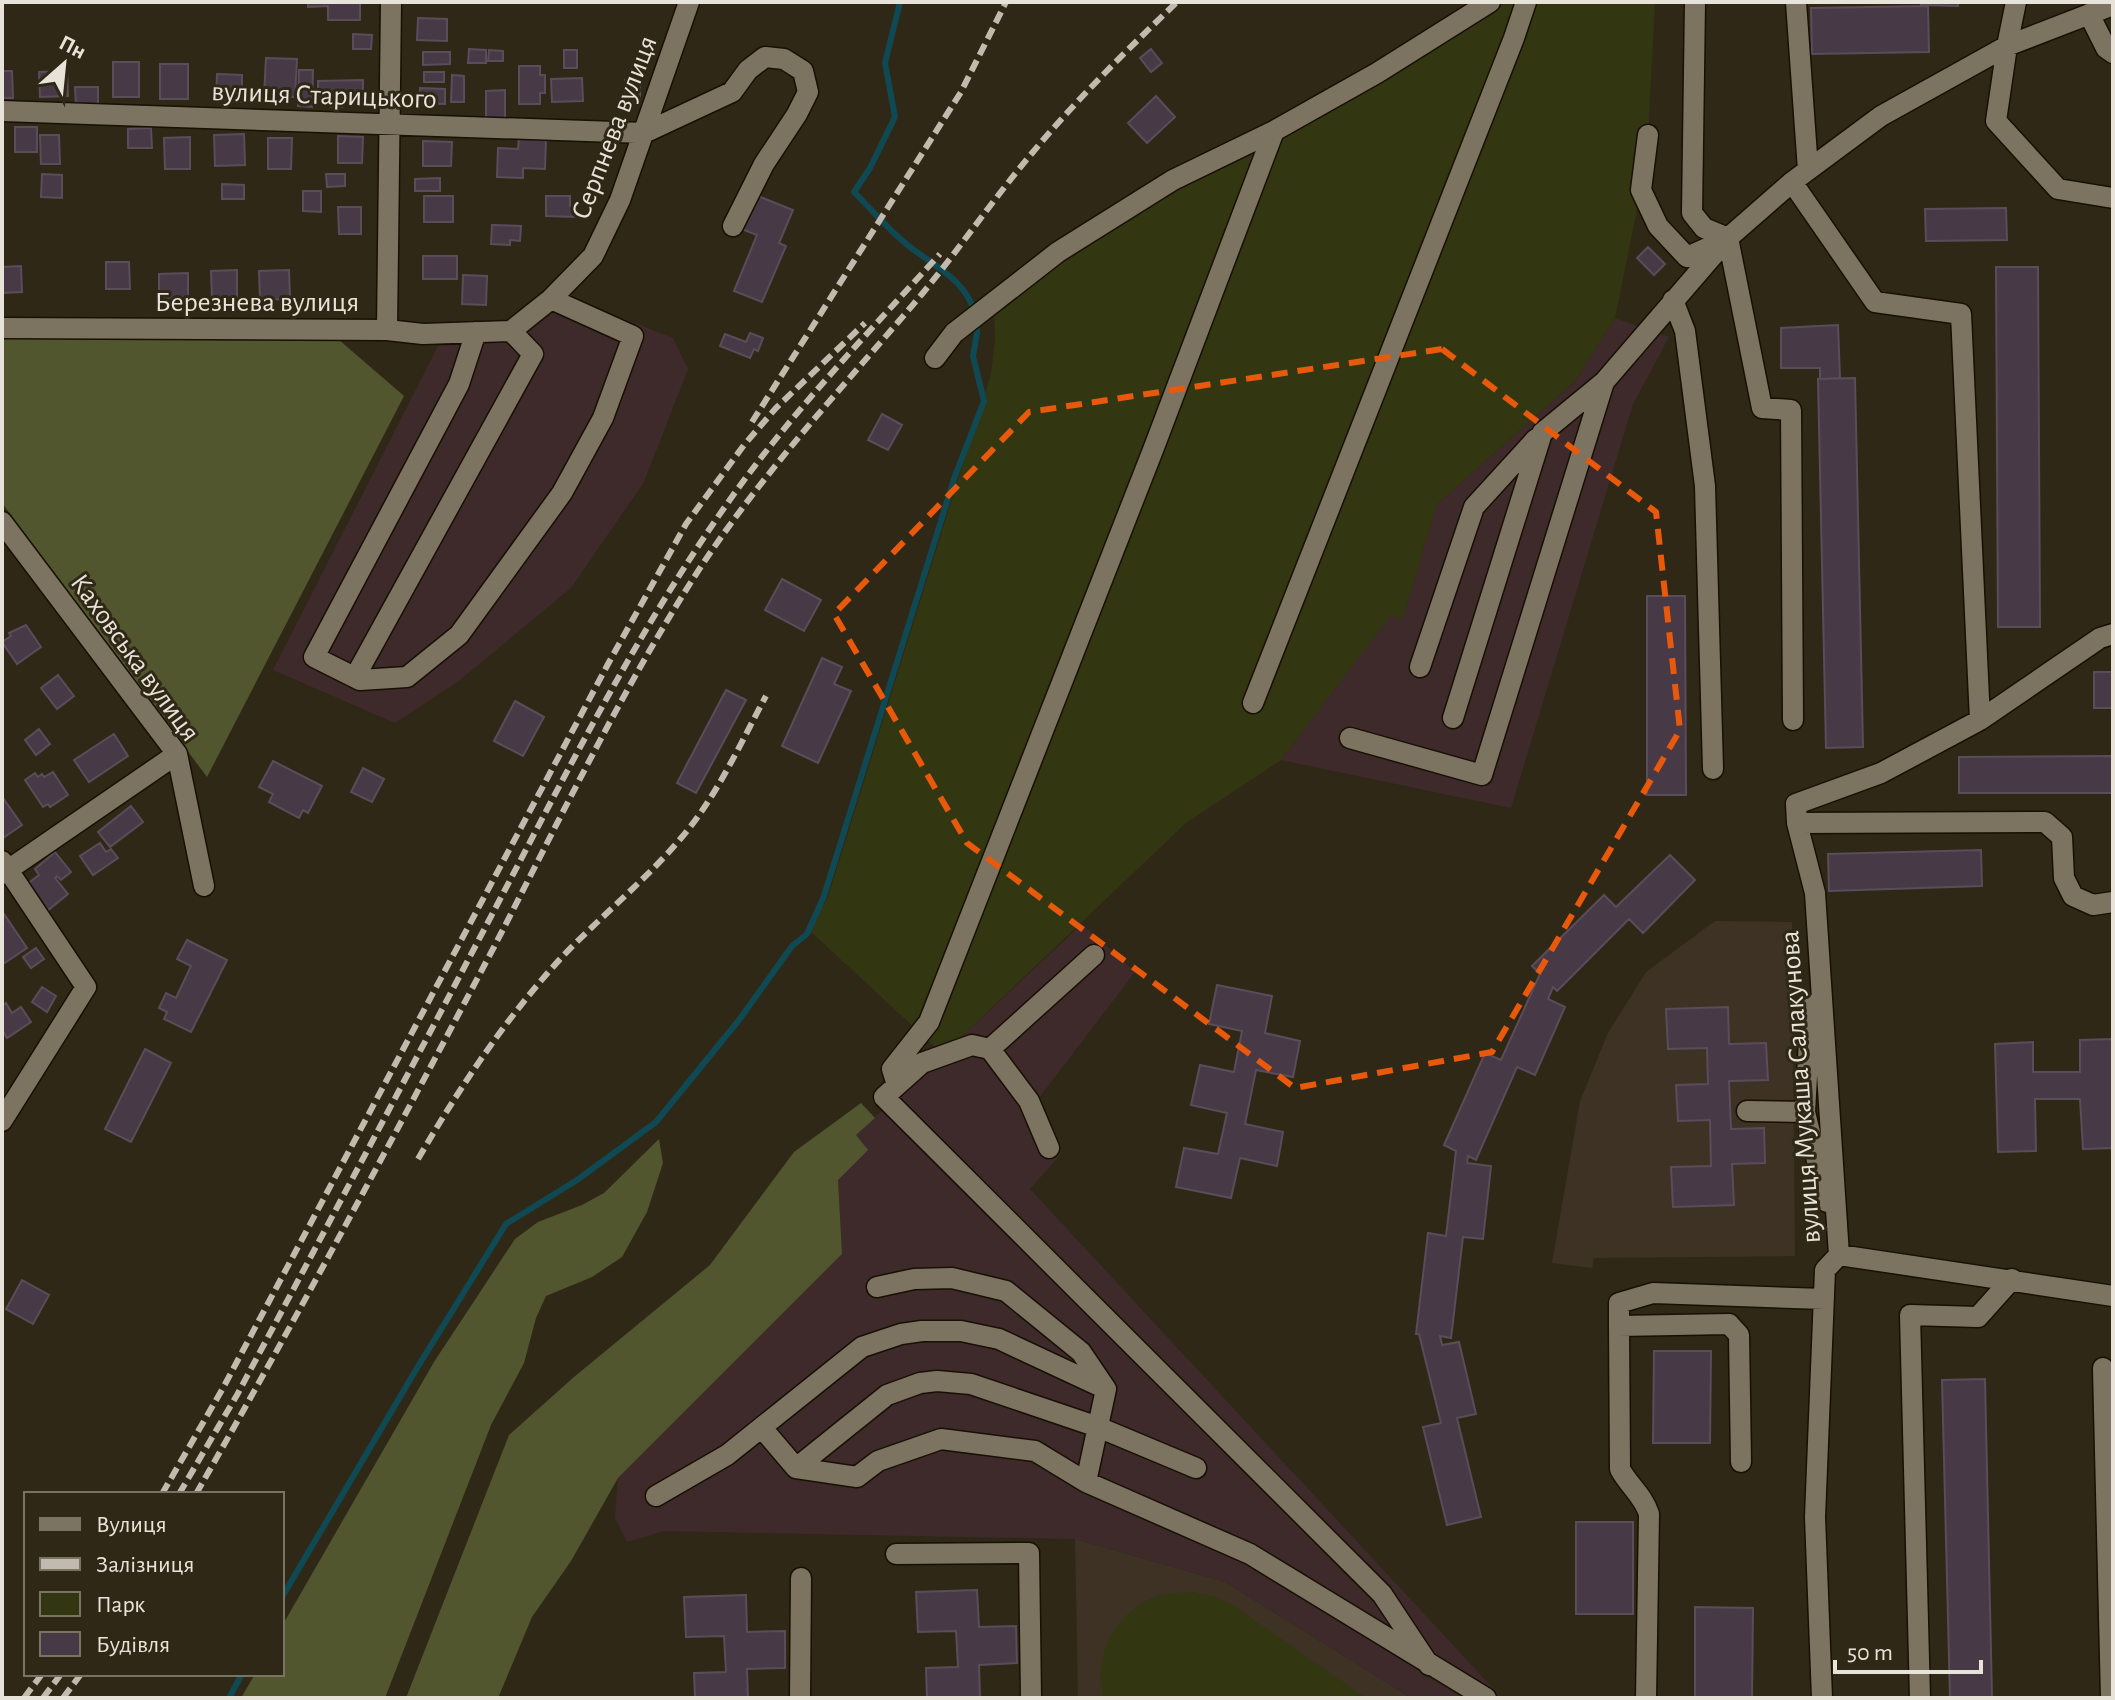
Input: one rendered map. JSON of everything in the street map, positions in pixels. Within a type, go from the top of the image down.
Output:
[{"type":"street","points":[[387,330],[391,2]]},
{"type":"street","name":"Серпнева вулиця","points":[[511,331],[551,299],[593,256],[620,200],[689,2]]},
{"type":"street","points":[[935,358],[954,333],[1058,252],[1173,180],[1274,131],[1377,73],[1490,2]]},
{"type":"street","points":[[1253,703],[1526,2]]},
{"type":"street","points":[[1695,2],[1692,213],[1704,228],[1728,238]]},
{"type":"street","points":[[1796,2],[1800,176],[1875,302],[1961,314],[1980,720]]},
{"type":"street","points":[[1999,2],[2007,46]]},
{"type":"street","points":[[2016,2],[1996,121],[2058,189],[2113,198]]},
{"type":"street","points":[[1420,667],[1474,507],[1542,433],[1604,382],[1728,238],[1800,176],[1881,116],[2007,46],[2113,5]]},
{"type":"street","points":[[2089,14],[2106,48],[2113,53]]},
{"type":"street","points":[[644,133],[732,92],[748,70],[765,57],[784,59],[803,71],[808,92],[764,164],[733,226]]},
{"type":"street","name":"вулиця Старицького","points":[[2,111],[644,133]]},
{"type":"street","points":[[897,1085],[892,1069],[929,1022],[1274,131]]},
{"type":"street","points":[[1648,135],[1641,190],[1658,226],[1687,257],[1728,238]]},
{"type":"street","points":[[1728,238],[1762,408],[1791,410],[1793,720]]},
{"type":"street","points":[[476,332],[459,384],[314,657],[360,680],[407,677],[459,635],[562,493],[603,418],[633,336],[551,299]]},
{"type":"street","points":[[1673,300],[1685,331],[1705,486],[1713,769]]},
{"type":"street","name":"Березнева вулиця","points":[[2,328],[387,330],[423,334],[511,331]]},
{"type":"street","points":[[355,677],[533,354],[511,331]]},
{"type":"street","points":[[1350,738],[1482,775],[1604,382]]},
{"type":"street","points":[[1453,718],[1542,433]]},
{"type":"street","name":"Каховська вулиця","points":[[2,522],[177,754],[204,886]]},
{"type":"street","points":[[1797,814],[1980,720],[2100,638],[2113,634]]},
{"type":"street","points":[[2,1121],[86,987],[4,868],[177,754]]},
{"type":"street","points":[[1797,814],[2045,822],[2062,837],[2064,878],[2073,896],[2093,905],[2113,902]]},
{"type":"street","name":"вулиця Мукаша Салакунова","points":[[1797,814],[1815,893],[1839,1255],[1825,1270],[1815,1517],[1822,1698]]},
{"type":"street","points":[[1816,917],[1805,1112],[1824,1196],[1836,1219]]},
{"type":"street","points":[[990,1049],[1094,955]]},
{"type":"street","points":[[1049,1148],[1029,1101],[990,1049],[972,1045],[922,1063],[884,1097],[1382,1594],[1429,1665]]},
{"type":"street","points":[[1747,1111],[1805,1112]]},
{"type":"street","points":[[1839,1255],[2113,1296]]},
{"type":"street","points":[[877,1287],[933,1277],[970,1280],[1006,1291],[1081,1352],[1106,1389],[1086,1482]]},
{"type":"street","points":[[1920,1698],[1910,1315],[1978,1317],[2012,1279]]},
{"type":"street","points":[[1646,1698],[1649,1514],[1645,1501],[1620,1469],[1619,1303],[1653,1293],[1824,1299]]},
{"type":"street","points":[[1619,1326],[1729,1324],[1739,1335],[1741,1462]]},
{"type":"street","points":[[656,1496],[727,1455],[862,1347],[901,1334],[961,1331],[999,1339],[1106,1389]]},
{"type":"street","points":[[2103,1368],[2111,1698]]},
{"type":"street","points":[[796,1468],[887,1395],[929,1382],[954,1381],[1098,1427],[1196,1468]]},
{"type":"street","points":[[762,1428],[796,1468],[857,1477],[878,1461],[941,1439],[1035,1451],[1086,1482],[1250,1554],[1486,1698]]},
{"type":"street","points":[[896,1554],[1029,1553],[1031,1698]]},
{"type":"street","points":[[800,1698],[801,1578]]},
{"type":"highlighted area","points":[[1442,349],[1656,512],[1680,730],[1492,1052],[1295,1088],[967,843],[834,614],[1029,412]]},
{"type":"shaded area","points":[[547,289],[673,338],[688,369],[644,482],[571,588],[460,680],[395,723],[273,670],[438,346],[510,342]]},
{"type":"shaded area","points":[[1615,318],[1669,337],[1633,404],[1511,808],[1281,760],[1391,614],[1402,619],[1437,504],[1574,382]]},
{"type":"shaded area","points":[[1715,921],[1792,922],[1795,1256],[1594,1258],[1592,1268],[1552,1263],[1580,1101],[1608,1033],[1646,972]]},
{"type":"shaded area","points":[[1082,924],[1135,972],[1038,1099],[1061,1154],[1030,1189],[1502,1698],[1411,1698],[1225,1582],[1075,1539],[664,1531],[627,1542],[615,1518],[618,1478],[842,1254],[838,1180],[856,1135]]},
{"type":"shaded area","points":[[1075,1539],[1225,1582],[1411,1698],[1078,1698]]},
{"type":"green space","points":[[1487,2],[1655,2],[1648,135],[1641,190],[1615,318],[1574,382],[1437,504],[1402,620],[1391,615],[1281,760],[1186,823],[943,1054],[809,930],[828,897],[991,374],[995,341],[994,311],[1058,252]]},
{"type":"green space","points":[[2,334],[338,339],[404,396],[207,777],[2,503]]},
{"type":"green space","points":[[861,1103],[875,1118],[856,1135],[868,1150],[838,1180],[842,1254],[618,1478],[571,1561],[532,1617],[498,1698],[406,1698],[509,1435],[710,1265],[794,1152]]},
{"type":"green space","points":[[659,1139],[663,1163],[647,1212],[622,1257],[592,1277],[546,1296],[536,1318],[524,1363],[491,1425],[385,1698],[241,1698],[254,1676],[284,1676],[284,1623],[434,1362],[515,1239],[538,1222],[604,1193]]},
{"type":"green space","points":[[1192,1592],[1214,1596],[1234,1606],[1366,1698],[1104,1698],[1101,1684],[1103,1655],[1108,1641],[1125,1617],[1153,1598]]},
{"type":"building","points":[[308,2],[360,2],[360,20],[328,20],[328,6],[308,7]]},
{"type":"building","points":[[1921,2],[1958,2],[1958,6],[1921,5]]},
{"type":"building","points":[[1928,6],[1929,52],[1812,54],[1811,8]]},
{"type":"building","points":[[418,18],[447,19],[447,41],[417,40]]},
{"type":"building","points":[[353,34],[372,35],[371,49],[353,49]]},
{"type":"building","points":[[469,49],[486,50],[486,63],[468,63]]},
{"type":"building","points":[[1151,49],[1162,63],[1151,72],[1140,58]]},
{"type":"building","points":[[489,50],[503,51],[503,61],[488,61]]},
{"type":"building","points":[[564,50],[577,50],[577,68],[564,68]]},
{"type":"building","points":[[423,52],[450,52],[450,64],[423,65]]},
{"type":"building","points":[[266,58],[297,59],[295,97],[264,96]]},
{"type":"building","points":[[113,62],[139,62],[139,97],[113,97]]},
{"type":"building","points":[[160,64],[188,64],[188,99],[160,99]]},
{"type":"building","points":[[519,66],[540,66],[540,75],[545,75],[545,93],[540,93],[540,104],[519,104]]},
{"type":"building","points":[[299,70],[313,70],[312,107],[298,106]]},
{"type":"building","points":[[2,71],[12,71],[13,98],[2,98]]},
{"type":"building","points":[[67,71],[68,96],[40,97],[39,72]]},
{"type":"building","points":[[424,72],[444,72],[444,82],[424,82]]},
{"type":"building","points":[[217,74],[242,75],[242,102],[216,102]]},
{"type":"building","points":[[452,75],[464,76],[464,102],[451,102]]},
{"type":"building","points":[[582,78],[583,101],[552,102],[551,79]]},
{"type":"building","points":[[640,79],[640,101],[625,102],[625,80]]},
{"type":"building","points":[[363,80],[363,102],[342,102],[342,107],[331,107],[332,102],[318,101],[318,81]]},
{"type":"building","points":[[75,87],[98,87],[98,106],[76,106]]},
{"type":"building","points":[[420,88],[445,89],[445,104],[419,103]]},
{"type":"building","points":[[505,90],[505,120],[486,120],[486,91]]},
{"type":"building","points":[[1156,96],[1175,117],[1147,143],[1128,123]]},
{"type":"building","points":[[15,127],[37,127],[37,152],[15,152]]},
{"type":"building","points":[[151,128],[152,148],[128,148],[128,129]]},
{"type":"building","points":[[244,134],[245,165],[215,166],[214,135]]},
{"type":"building","points":[[40,135],[59,135],[60,164],[41,164]]},
{"type":"building","points":[[338,136],[363,137],[362,163],[338,163]]},
{"type":"building","points":[[190,137],[190,169],[165,169],[164,138]]},
{"type":"building","points":[[519,137],[546,139],[545,169],[523,168],[523,178],[497,177],[498,148],[518,149]]},
{"type":"building","points":[[268,138],[292,138],[291,169],[268,169]]},
{"type":"building","points":[[423,141],[452,142],[451,166],[423,166]]},
{"type":"building","points":[[42,174],[62,175],[62,198],[41,197]]},
{"type":"building","points":[[326,174],[345,174],[345,186],[327,187]]},
{"type":"building","points":[[440,178],[440,191],[415,191],[415,179]]},
{"type":"building","points":[[222,184],[244,185],[244,199],[222,199]]},
{"type":"building","points":[[303,191],[321,191],[321,212],[303,211]]},
{"type":"building","points":[[753,194],[793,210],[779,243],[786,246],[762,302],[734,291],[757,235],[739,228]]},
{"type":"building","points":[[424,196],[453,196],[453,222],[424,222]]},
{"type":"building","points":[[546,196],[570,196],[570,206],[576,206],[576,217],[546,216]]},
{"type":"building","points":[[338,207],[361,207],[361,234],[339,234]]},
{"type":"building","points":[[2006,208],[2007,240],[1926,241],[1925,209]]},
{"type":"building","points":[[492,225],[521,226],[520,241],[510,240],[510,245],[491,244]]},
{"type":"building","points":[[1648,247],[1665,264],[1654,275],[1637,258]]},
{"type":"building","points":[[423,256],[457,256],[457,279],[423,279]]},
{"type":"building","points":[[106,262],[129,262],[130,289],[106,289]]},
{"type":"building","points":[[21,266],[22,292],[2,293],[2,267]]},
{"type":"building","points":[[1996,267],[2038,267],[2040,627],[1998,627]]},
{"type":"building","points":[[237,270],[237,299],[212,299],[211,271]]},
{"type":"building","points":[[289,270],[290,299],[260,300],[259,271]]},
{"type":"building","points":[[188,273],[188,297],[159,298],[159,274]]},
{"type":"building","points":[[463,275],[487,276],[486,305],[462,304]]},
{"type":"building","points":[[1838,325],[1840,378],[1820,379],[1820,368],[1781,368],[1781,328]]},
{"type":"building","points":[[750,333],[763,338],[758,351],[754,349],[750,358],[720,346],[725,334],[746,342]]},
{"type":"building","points":[[1855,378],[1863,747],[1826,748],[1818,379]]},
{"type":"building","points":[[882,414],[902,425],[888,450],[868,440]]},
{"type":"building","points":[[782,579],[821,600],[804,631],[765,610]]},
{"type":"building","points":[[1647,596],[1685,596],[1686,795],[1647,795]]},
{"type":"building","points":[[26,625],[41,647],[17,664],[2,642],[11,636],[9,633]]},
{"type":"building","points":[[822,658],[842,667],[834,684],[851,691],[818,763],[782,746]]},
{"type":"building","points":[[2094,672],[2113,672],[2113,708],[2094,708]]},
{"type":"building","points":[[58,675],[74,696],[57,709],[41,688]]},
{"type":"building","points":[[726,690],[746,700],[696,793],[677,783]]},
{"type":"building","points":[[515,701],[544,717],[523,756],[494,741]]},
{"type":"building","points":[[39,729],[50,744],[36,755],[25,740]]},
{"type":"building","points":[[114,734],[128,756],[89,782],[74,760]]},
{"type":"building","points":[[2112,756],[2112,793],[1959,793],[1959,757]]},
{"type":"building","points":[[273,761],[322,786],[308,813],[303,810],[299,818],[269,802],[273,794],[259,787]]},
{"type":"building","points":[[363,768],[384,779],[372,802],[351,792]]},
{"type":"building","points":[[53,772],[68,795],[50,807],[48,804],[43,807],[25,780],[35,773],[38,777],[42,774],[44,777]]},
{"type":"building","points":[[2,799],[22,825],[3,838]]},
{"type":"building","points":[[131,806],[143,822],[110,847],[98,832]]},
{"type":"building","points":[[100,843],[106,852],[111,849],[118,858],[93,875],[80,856]]},
{"type":"building","points":[[1981,850],[1982,886],[1829,891],[1828,854]]},
{"type":"building","points":[[55,852],[71,872],[61,880],[57,876],[55,878],[68,894],[47,911],[26,885],[39,875],[35,869]]},
{"type":"building","points":[[1670,855],[1695,880],[1643,933],[1629,919],[1557,991],[1553,987],[1548,999],[1565,1007],[1535,1075],[1517,1067],[1476,1160],[1468,1156],[1467,1163],[1491,1166],[1483,1239],[1463,1237],[1451,1338],[1440,1336],[1442,1345],[1459,1342],[1476,1414],[1457,1418],[1481,1517],[1447,1525],[1423,1427],[1441,1423],[1419,1334],[1416,1334],[1428,1233],[1446,1236],[1456,1151],[1444,1145],[1485,1053],[1501,1060],[1540,974],[1532,966],[1604,895],[1616,907]]},
{"type":"building","points":[[2,911],[27,948],[3,964],[2,962]]},
{"type":"building","points":[[187,940],[227,960],[191,1032],[164,1019],[167,1012],[159,1008],[166,993],[176,998],[191,966],[177,959]]},
{"type":"building","points":[[36,948],[44,959],[31,968],[23,957]]},
{"type":"building","points":[[1217,985],[1272,996],[1265,1033],[1300,1041],[1293,1077],[1256,1070],[1245,1124],[1283,1132],[1277,1166],[1240,1158],[1231,1198],[1176,1187],[1184,1148],[1218,1154],[1227,1113],[1191,1105],[1200,1065],[1234,1072],[1242,1031],[1209,1024]]},
{"type":"building","points":[[42,987],[56,996],[47,1012],[32,1002]]},
{"type":"building","points":[[6,1003],[12,1013],[21,1007],[31,1022],[7,1038],[2,1030],[2,1006]]},
{"type":"building","points":[[1728,1007],[1729,1044],[1766,1043],[1768,1080],[1729,1081],[1731,1129],[1764,1128],[1765,1163],[1732,1164],[1734,1205],[1673,1207],[1671,1167],[1711,1166],[1710,1120],[1678,1121],[1676,1085],[1708,1084],[1707,1048],[1668,1049],[1666,1009]]},
{"type":"building","points":[[2113,1039],[2113,1148],[2083,1149],[2080,1099],[2035,1099],[2036,1151],[1998,1152],[1995,1044],[2033,1042],[2033,1072],[2080,1072],[2080,1040]]},
{"type":"building","points":[[145,1049],[171,1063],[131,1142],[105,1129]]},
{"type":"building","points":[[22,1280],[49,1295],[33,1324],[6,1309]]},
{"type":"building","points":[[1654,1351],[1711,1351],[1710,1443],[1653,1443]]},
{"type":"building","points":[[1985,1379],[1992,1698],[1950,1698],[1942,1380]]},
{"type":"building","points":[[1576,1522],[1633,1522],[1633,1614],[1576,1614]]},
{"type":"building","points":[[977,1590],[979,1627],[1016,1626],[1017,1663],[979,1665],[980,1698],[927,1698],[926,1668],[958,1667],[956,1631],[918,1632],[916,1592]]},
{"type":"building","points":[[746,1595],[747,1632],[785,1631],[785,1668],[747,1669],[748,1698],[695,1698],[694,1673],[726,1672],[724,1636],[686,1637],[684,1597]]},
{"type":"building","points":[[1695,1607],[1753,1608],[1752,1698],[1695,1698]]},
{"type":"waterway","points":[[900,2],[885,63],[895,117],[870,168],[854,192],[897,236],[955,281],[970,300],[974,312]]},
{"type":"waterway","points":[[284,1594],[506,1224],[577,1180],[656,1122],[739,1020],[792,946],[807,934],[824,896],[955,476],[984,401],[973,356],[976,323]]},
{"type":"waterway","points":[[229,1698],[241,1676]]},
{"type":"railway","points":[[752,422],[961,92],[1006,2]]},
{"type":"railway","points":[[197,1492],[384,1153],[613,717],[691,582],[744,505],[922,294],[1033,152],[1085,94],[1177,2]]},
{"type":"railway","points":[[180,1492],[237,1395],[578,750],[665,598],[753,468],[830,374],[940,254]]},
{"type":"railway","points":[[163,1492],[223,1388],[608,664],[686,524],[744,445],[776,408],[865,323]]},
{"type":"railway","points":[[418,1159],[467,1080],[521,1005],[562,957],[654,868],[695,821],[766,696]]},
{"type":"railway","points":[[24,1698],[40,1676]]},
{"type":"railway","points":[[43,1698],[60,1676]]},
{"type":"railway","points":[[63,1698],[80,1676]]}]
